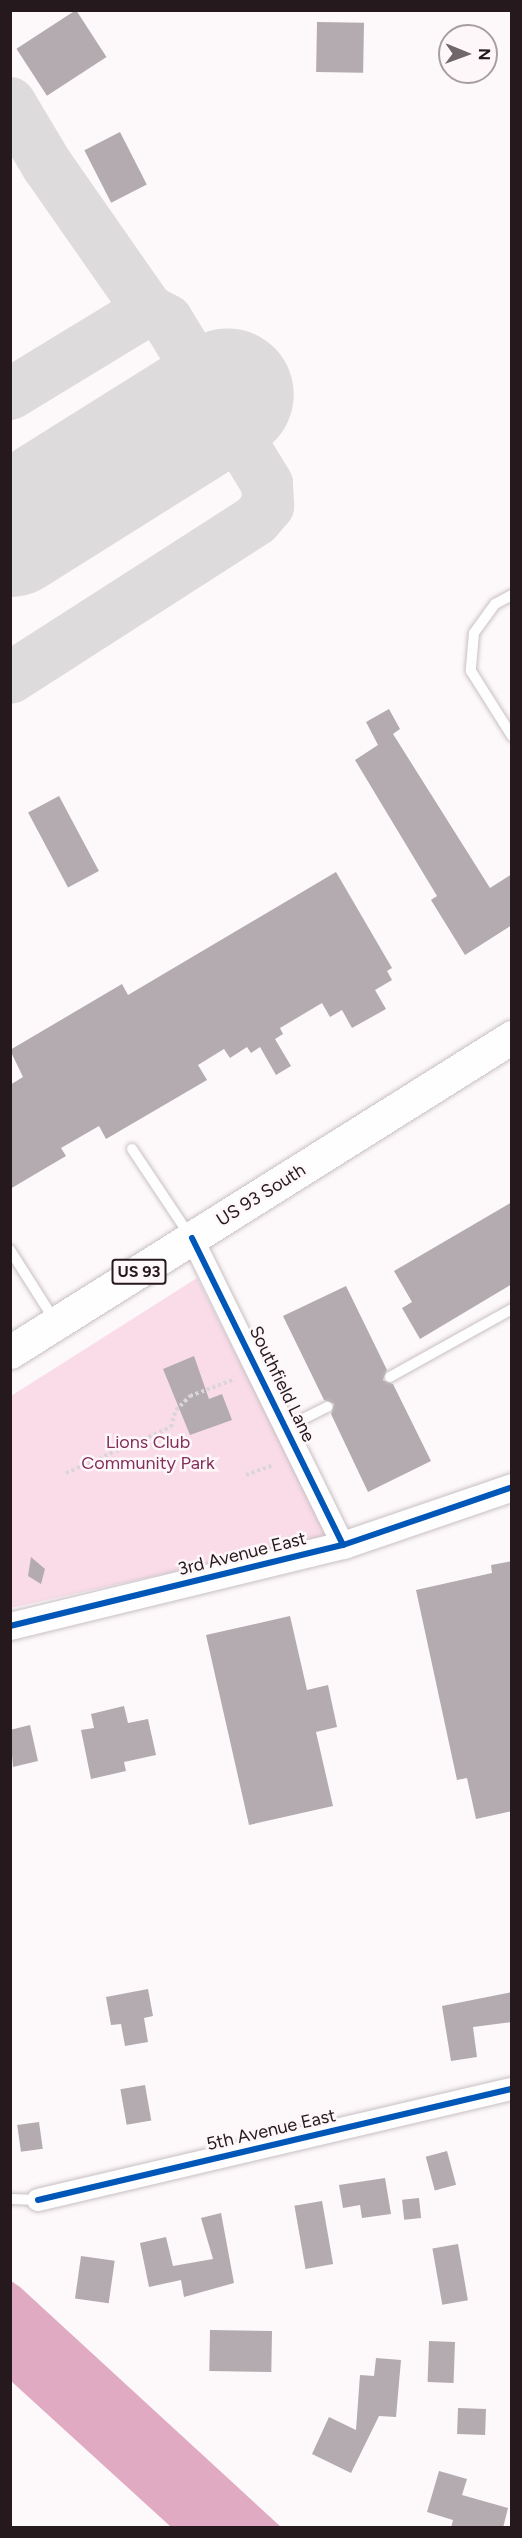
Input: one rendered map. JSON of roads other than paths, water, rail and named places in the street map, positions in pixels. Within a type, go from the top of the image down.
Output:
[{"type":"main road","name":"US 93 South","points":[[10,1352],[512,1037]]},
{"type":"street","name":"Southfield Lane","points":[[192,1238],[287,1427],[343,1545]]},
{"type":"street","name":"3rd Avenue East","points":[[10,1626],[343,1545],[512,1487]]},
{"type":"street","name":"5th Avenue East","points":[[38,2200],[512,2089]]},
{"type":"lane","points":[[512,595],[495,604],[474,633],[471,671],[512,736]]},
{"type":"lane","points":[[132,1149],[192,1238]]},
{"type":"lane","points":[[10,1250],[57,1323]]},
{"type":"lane","points":[[390,1377],[512,1309]]},
{"type":"lane","points":[[287,1427],[327,1407]]},
{"type":"lane","points":[[10,2199],[38,2200]]},
{"type":"park label","name":"Lions Club Community Park","points":[[148,1453]]}]
